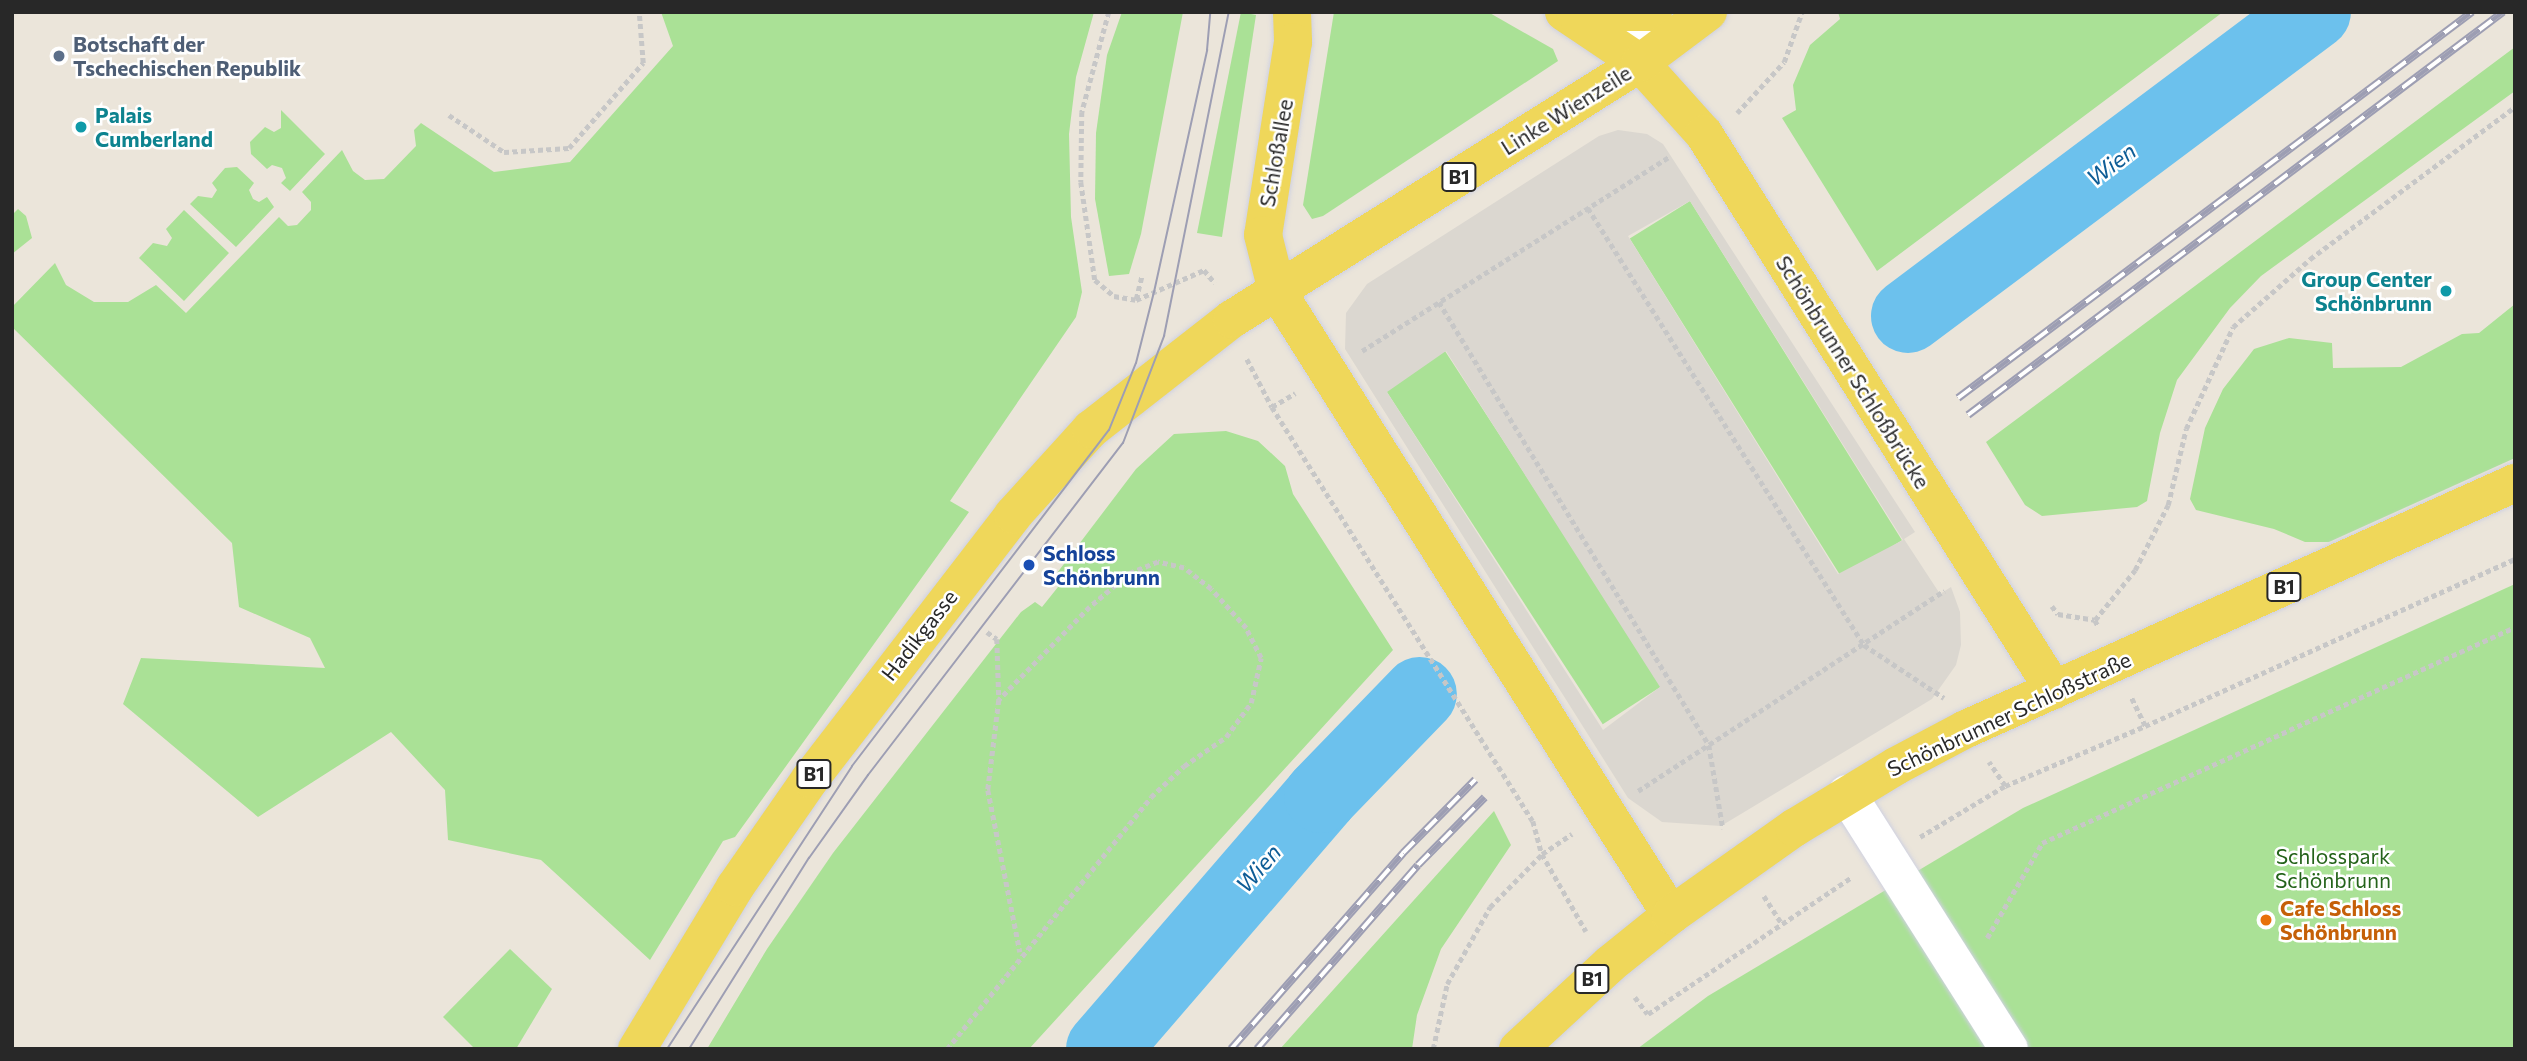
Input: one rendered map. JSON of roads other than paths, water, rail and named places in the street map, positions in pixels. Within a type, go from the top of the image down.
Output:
[{"type":"main road","name":"Schloßallee","points":[[1277,291],[1263,234],[1292,55],[1292,12]]},
{"type":"main road","points":[[1564,12],[1640,63]]},
{"type":"main road","points":[[1575,12],[1643,13]]},
{"type":"main road","name":"Linke Wienzeile","points":[[1277,291],[1640,63],[1708,12]]},
{"type":"main road","name":"Schönbrunner Schloßbrücke","points":[[1640,63],[1704,134],[2054,690]]},
{"type":"main road","name":"Hadikgasse","points":[[637,1049],[735,887],[810,779],[1013,515],[1100,421],[1232,319],[1277,291]]},
{"type":"main road","points":[[1277,291],[1671,915]]},
{"type":"main road","name":"Schönbrunner Schloßstraße","points":[[1518,1049],[1609,964],[1671,915],[1743,862],[1847,794],[1966,729],[2515,483]]},
{"type":"lane","points":[[1640,63],[1643,13]]},
{"type":"lane","points":[[1847,794],[2008,1049]]},
{"type":"waterway","name":"Wien","points":[[1908,316],[2314,12]]},
{"type":"waterway","name":"Wien","points":[[1103,1049],[1321,796],[1420,694]]},
{"type":"tram line","points":[[667,1049],[852,766],[1109,430],[1136,363],[1154,292],[1207,50],[1210,12]]},
{"type":"tram line","points":[[689,1049],[809,858],[868,775],[1123,443],[1164,336],[1229,12]]},
{"type":"railway","points":[[1958,398],[2472,12]]},
{"type":"railway","points":[[1968,415],[2503,12]]},
{"type":"railway","points":[[1231,1049],[1403,853],[1475,780]]},
{"type":"railway","points":[[1257,1049],[1418,865],[1485,797]]},
{"type":"place","name":"Botschaft der Tschechischen Republik","points":[[59,56]]},
{"type":"place","name":"Palais Cumberland","points":[[81,127]]},
{"type":"place","name":"Group Center Schönbrunn","points":[[2446,291]]},
{"type":"place","name":"Schloss Schönbrunn","points":[[1029,565]]},
{"type":"place","name":"Cafe Schloss Schönbrunn","points":[[2266,920]]},
{"type":"park label","name":"Schlosspark Schönbrunn","points":[[2333,868]]}]
